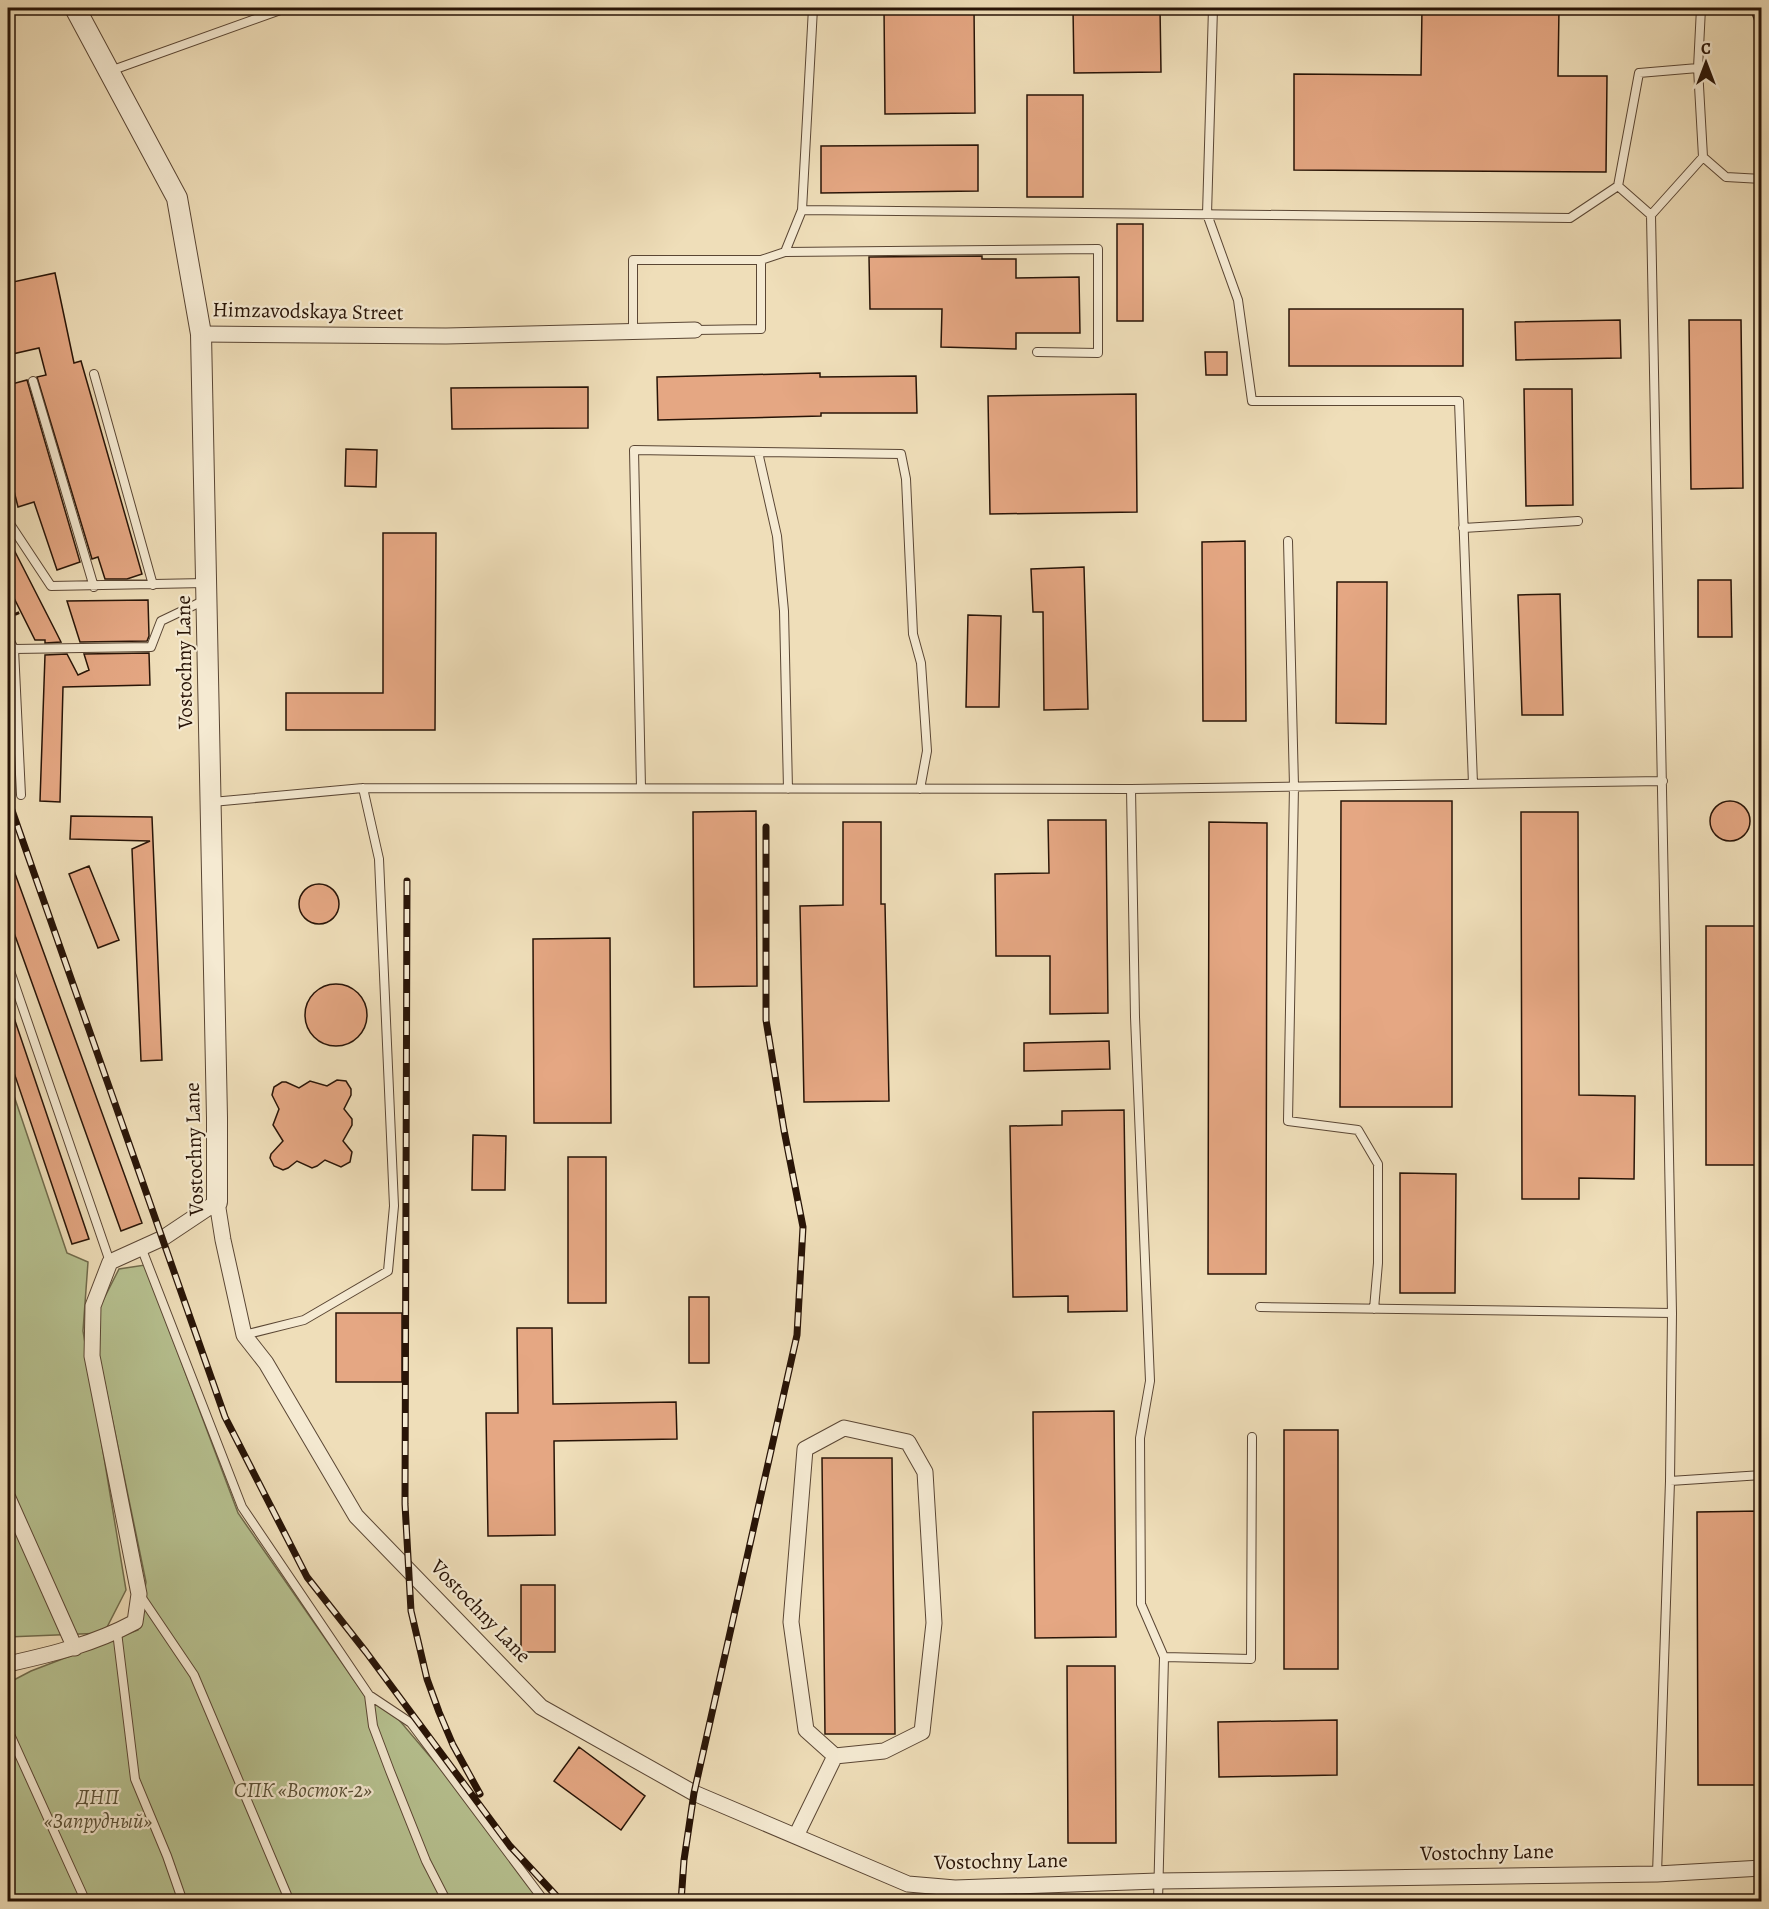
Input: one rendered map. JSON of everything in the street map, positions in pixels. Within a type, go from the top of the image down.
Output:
[{"type":"street","name":"Himzavodskaya Street","points":[[75,8],[177,198],[201,334],[446,336],[695,330]]},
{"type":"street","name":"Vostochny Lane","points":[[201,334],[217,1202],[244,1335],[266,1363],[356,1516],[541,1707],[694,1793],[908,1884],[955,1888],[1158,1881],[1657,1874],[1761,1868]]},
{"type":"street","points":[[8,1664],[75,1648],[117,1632],[135,1622],[139,1594],[92,1356],[93,1306],[110,1262],[163,1238],[217,1202]]},
{"type":"street","points":[[844,1428],[908,1442],[925,1472],[934,1623],[922,1732],[884,1750],[835,1756],[806,1730],[791,1622],[805,1449],[844,1428]]},
{"type":"street","points":[[8,1498],[75,1648]]},
{"type":"street","points":[[796,1836],[835,1756]]},
{"type":"lane","points":[[110,71],[286,8]]},
{"type":"lane","points":[[785,252],[802,210],[813,8]]},
{"type":"lane","points":[[1213,8],[1207,214],[1238,300],[1252,401],[1459,401],[1473,784]]},
{"type":"lane","points":[[1657,1874],[1670,1481],[1672,1313],[1651,215],[1702,157],[1698,68],[1701,8]]},
{"type":"lane","points":[[802,210],[1570,218],[1618,186],[1639,73],[1698,68]]},
{"type":"lane","points":[[1702,157],[1726,177],[1761,179]]},
{"type":"lane","points":[[1618,186],[1651,215]]},
{"type":"lane","points":[[633,330],[633,260],[761,260],[785,252],[1098,249],[1098,353],[1037,352]]},
{"type":"lane","points":[[695,330],[761,329],[761,260]]},
{"type":"lane","points":[[94,374],[153,585]]},
{"type":"lane","points":[[33,381],[94,587]]},
{"type":"lane","points":[[641,788],[634,450],[902,454],[906,479],[913,634],[921,663],[927,751],[920,789]]},
{"type":"lane","points":[[758,452],[777,536],[784,611],[788,789]]},
{"type":"lane","points":[[8,521],[51,586],[153,585],[207,591]]},
{"type":"lane","points":[[1463,528],[1578,521]]},
{"type":"lane","points":[[1288,541],[1294,786],[1288,1121],[1358,1130],[1378,1164],[1378,1263],[1374,1309]]},
{"type":"lane","points":[[14,649],[151,647],[161,621],[207,591]]},
{"type":"lane","points":[[8,637],[14,649],[21,795]]},
{"type":"lane","points":[[210,802],[363,788],[1131,789],[1663,781]]},
{"type":"lane","points":[[244,1335],[304,1320],[388,1271],[394,1206],[380,859],[363,788]]},
{"type":"lane","points":[[1131,789],[1135,1017],[1149,1381],[1140,1438],[1141,1604],[1164,1657],[1158,1902]]},
{"type":"lane","points":[[8,965],[110,1262]]},
{"type":"lane","points":[[141,1247],[242,1507],[369,1695],[411,1723],[545,1902]]},
{"type":"lane","points":[[1260,1307],[1672,1313]]},
{"type":"lane","points":[[1164,1657],[1251,1659],[1252,1437]]},
{"type":"lane","points":[[1670,1481],[1761,1475]]},
{"type":"lane","points":[[139,1594],[194,1675],[290,1902]]},
{"type":"lane","points":[[117,1632],[135,1779],[183,1902]]},
{"type":"lane","points":[[369,1695],[373,1726],[426,1860],[447,1902]]},
{"type":"lane","points":[[8,1730],[86,1902]]},
{"type":"path","points":[[8,617],[21,612]]},
{"type":"green space","points":[[8,1078],[67,1253],[88,1262],[83,1331],[126,1590],[104,1633],[8,1637]]},
{"type":"green space","name":"СПК «Восток-2»","points":[[145,1265],[238,1513],[367,1699],[389,1708],[493,1831],[543,1901],[8,1902],[8,1683],[31,1671],[138,1630],[146,1582],[92,1322],[119,1269]]},
{"type":"building","points":[[884,8],[974,8],[975,113],[885,114]]},
{"type":"building","points":[[1073,8],[1160,8],[1161,72],[1074,73]]},
{"type":"building","points":[[1422,8],[1559,8],[1558,76],[1607,76],[1606,172],[1294,170],[1294,74],[1421,75]]},
{"type":"building","points":[[1027,95],[1083,95],[1083,197],[1027,197]]},
{"type":"building","points":[[978,145],[978,191],[821,193],[821,146]]},
{"type":"building","points":[[1117,224],[1143,224],[1143,321],[1117,321]]},
{"type":"building","points":[[982,256],[982,259],[1016,259],[1016,278],[1079,277],[1080,333],[1016,333],[1016,349],[941,347],[942,309],[870,309],[869,257]]},
{"type":"building","points":[[55,273],[74,363],[81,361],[142,574],[127,579],[105,579],[98,557],[92,559],[37,377],[46,375],[39,348],[8,355],[8,283]]},
{"type":"building","points":[[1289,309],[1463,309],[1463,366],[1289,366]]},
{"type":"building","points":[[1620,320],[1621,358],[1516,360],[1515,322]]},
{"type":"building","points":[[1689,320],[1741,320],[1743,488],[1691,489]]},
{"type":"building","points":[[1205,352],[1227,352],[1227,375],[1206,375]]},
{"type":"building","points":[[820,373],[820,377],[916,376],[917,413],[821,413],[821,416],[658,420],[657,377]]},
{"type":"building","points":[[27,380],[80,562],[57,570],[34,502],[18,507],[8,467],[8,385]]},
{"type":"building","points":[[588,387],[588,428],[452,429],[451,388]]},
{"type":"building","points":[[1524,389],[1572,389],[1573,505],[1526,506]]},
{"type":"building","points":[[1136,394],[1137,512],[990,514],[988,396]]},
{"type":"building","points":[[346,449],[377,450],[376,487],[345,486]]},
{"type":"building","points":[[383,533],[436,533],[435,730],[286,730],[286,693],[383,693]]},
{"type":"building","points":[[8,538],[61,642],[45,643],[45,640],[35,640],[8,586]]},
{"type":"building","points":[[1245,541],[1246,721],[1203,721],[1202,542]]},
{"type":"building","points":[[1084,567],[1088,709],[1044,710],[1043,612],[1033,612],[1031,569]]},
{"type":"building","points":[[1698,580],[1731,580],[1732,637],[1698,637]]},
{"type":"building","points":[[1337,582],[1387,582],[1386,724],[1336,723]]},
{"type":"building","points":[[1560,594],[1563,715],[1522,715],[1518,595]]},
{"type":"building","points":[[148,600],[149,636],[147,641],[80,642],[67,601]]},
{"type":"building","points":[[968,615],[1001,616],[999,707],[966,707]]},
{"type":"building","points":[[149,653],[150,685],[63,687],[60,802],[40,801],[45,655],[67,654],[78,675],[89,670],[84,654]]},
{"type":"building","points":[[1341,801],[1452,801],[1452,1107],[1340,1107]]},
{"type":"building","points":[[1730,801],[1744,807],[1750,821],[1744,835],[1730,841],[1716,835],[1710,821],[1716,807]]},
{"type":"building","points":[[756,811],[757,986],[694,987],[693,812]]},
{"type":"building","points":[[1521,812],[1578,812],[1579,1095],[1635,1096],[1634,1179],[1579,1178],[1579,1199],[1522,1199]]},
{"type":"building","points":[[71,816],[152,817],[162,1060],[141,1061],[132,849],[150,841],[70,839]]},
{"type":"building","points":[[1048,820],[1106,820],[1108,1013],[1050,1014],[1050,956],[996,956],[995,874],[1049,873]]},
{"type":"building","points":[[843,822],[881,822],[881,904],[885,904],[889,1101],[804,1102],[800,906],[843,905]]},
{"type":"building","points":[[1209,822],[1267,823],[1266,1274],[1208,1274]]},
{"type":"building","points":[[8,857],[142,1223],[121,1231],[8,916]]},
{"type":"building","points":[[89,866],[119,940],[98,948],[69,874]]},
{"type":"building","points":[[319,884],[333,890],[339,904],[333,918],[319,924],[305,918],[299,904],[305,890]]},
{"type":"building","points":[[1706,926],[1760,926],[1760,1165],[1706,1165]]},
{"type":"building","points":[[610,938],[611,1123],[534,1123],[533,939]]},
{"type":"building","points":[[330,984],[342,984],[358,993],[365,1003],[367,1015],[365,1027],[358,1037],[342,1046],[330,1046],[319,1041],[310,1032],[305,1021],[305,1009],[310,998],[319,989]]},
{"type":"building","points":[[10,1006],[89,1239],[72,1244],[8,1055],[8,1007]]},
{"type":"building","points":[[1109,1041],[1110,1069],[1024,1071],[1024,1043]]},
{"type":"building","points":[[337,1080],[346,1081],[351,1089],[351,1095],[344,1109],[352,1119],[352,1125],[343,1141],[352,1152],[350,1162],[341,1167],[325,1160],[312,1168],[297,1161],[283,1170],[274,1166],[270,1158],[271,1154],[283,1141],[273,1125],[279,1109],[272,1095],[274,1087],[286,1082],[299,1088],[310,1081],[327,1086]]},
{"type":"building","points":[[1124,1110],[1127,1311],[1068,1312],[1068,1296],[1013,1297],[1010,1126],[1062,1125],[1062,1111]]},
{"type":"building","points":[[473,1135],[506,1136],[505,1190],[472,1190]]},
{"type":"building","points":[[568,1157],[606,1157],[606,1303],[568,1303]]},
{"type":"building","points":[[1400,1173],[1456,1174],[1455,1293],[1400,1293]]},
{"type":"building","points":[[689,1297],[709,1297],[709,1363],[689,1363]]},
{"type":"building","points":[[336,1313],[402,1313],[402,1382],[336,1382]]},
{"type":"building","points":[[517,1328],[552,1328],[553,1404],[676,1402],[677,1439],[554,1441],[555,1535],[488,1536],[486,1413],[518,1413]]},
{"type":"building","points":[[1114,1411],[1116,1637],[1035,1638],[1033,1412]]},
{"type":"building","points":[[1284,1430],[1338,1430],[1338,1669],[1284,1669]]},
{"type":"building","points":[[822,1458],[892,1458],[895,1734],[825,1734]]},
{"type":"building","points":[[1761,1511],[1761,1785],[1698,1785],[1697,1512]]},
{"type":"building","points":[[521,1585],[555,1585],[555,1652],[521,1652]]},
{"type":"building","points":[[1067,1666],[1115,1666],[1116,1843],[1068,1843]]},
{"type":"building","points":[[1337,1720],[1337,1775],[1219,1777],[1218,1722]]},
{"type":"building","points":[[579,1747],[645,1796],[621,1830],[554,1781]]},
{"type":"railway","points":[[1753,8],[1762,32]]},
{"type":"railway","points":[[8,799],[225,1417],[307,1577],[366,1652],[510,1846],[562,1902]]},
{"type":"railway","points":[[681,1902],[684,1860],[694,1793],[797,1335],[803,1227],[766,1020],[766,827]]},
{"type":"railway","points":[[407,881],[405,1504],[411,1611],[427,1679],[439,1712],[453,1745],[480,1794]]},
{"type":"park label","name":"ДНП «Запрудный»","points":[[98,1809]]}]
